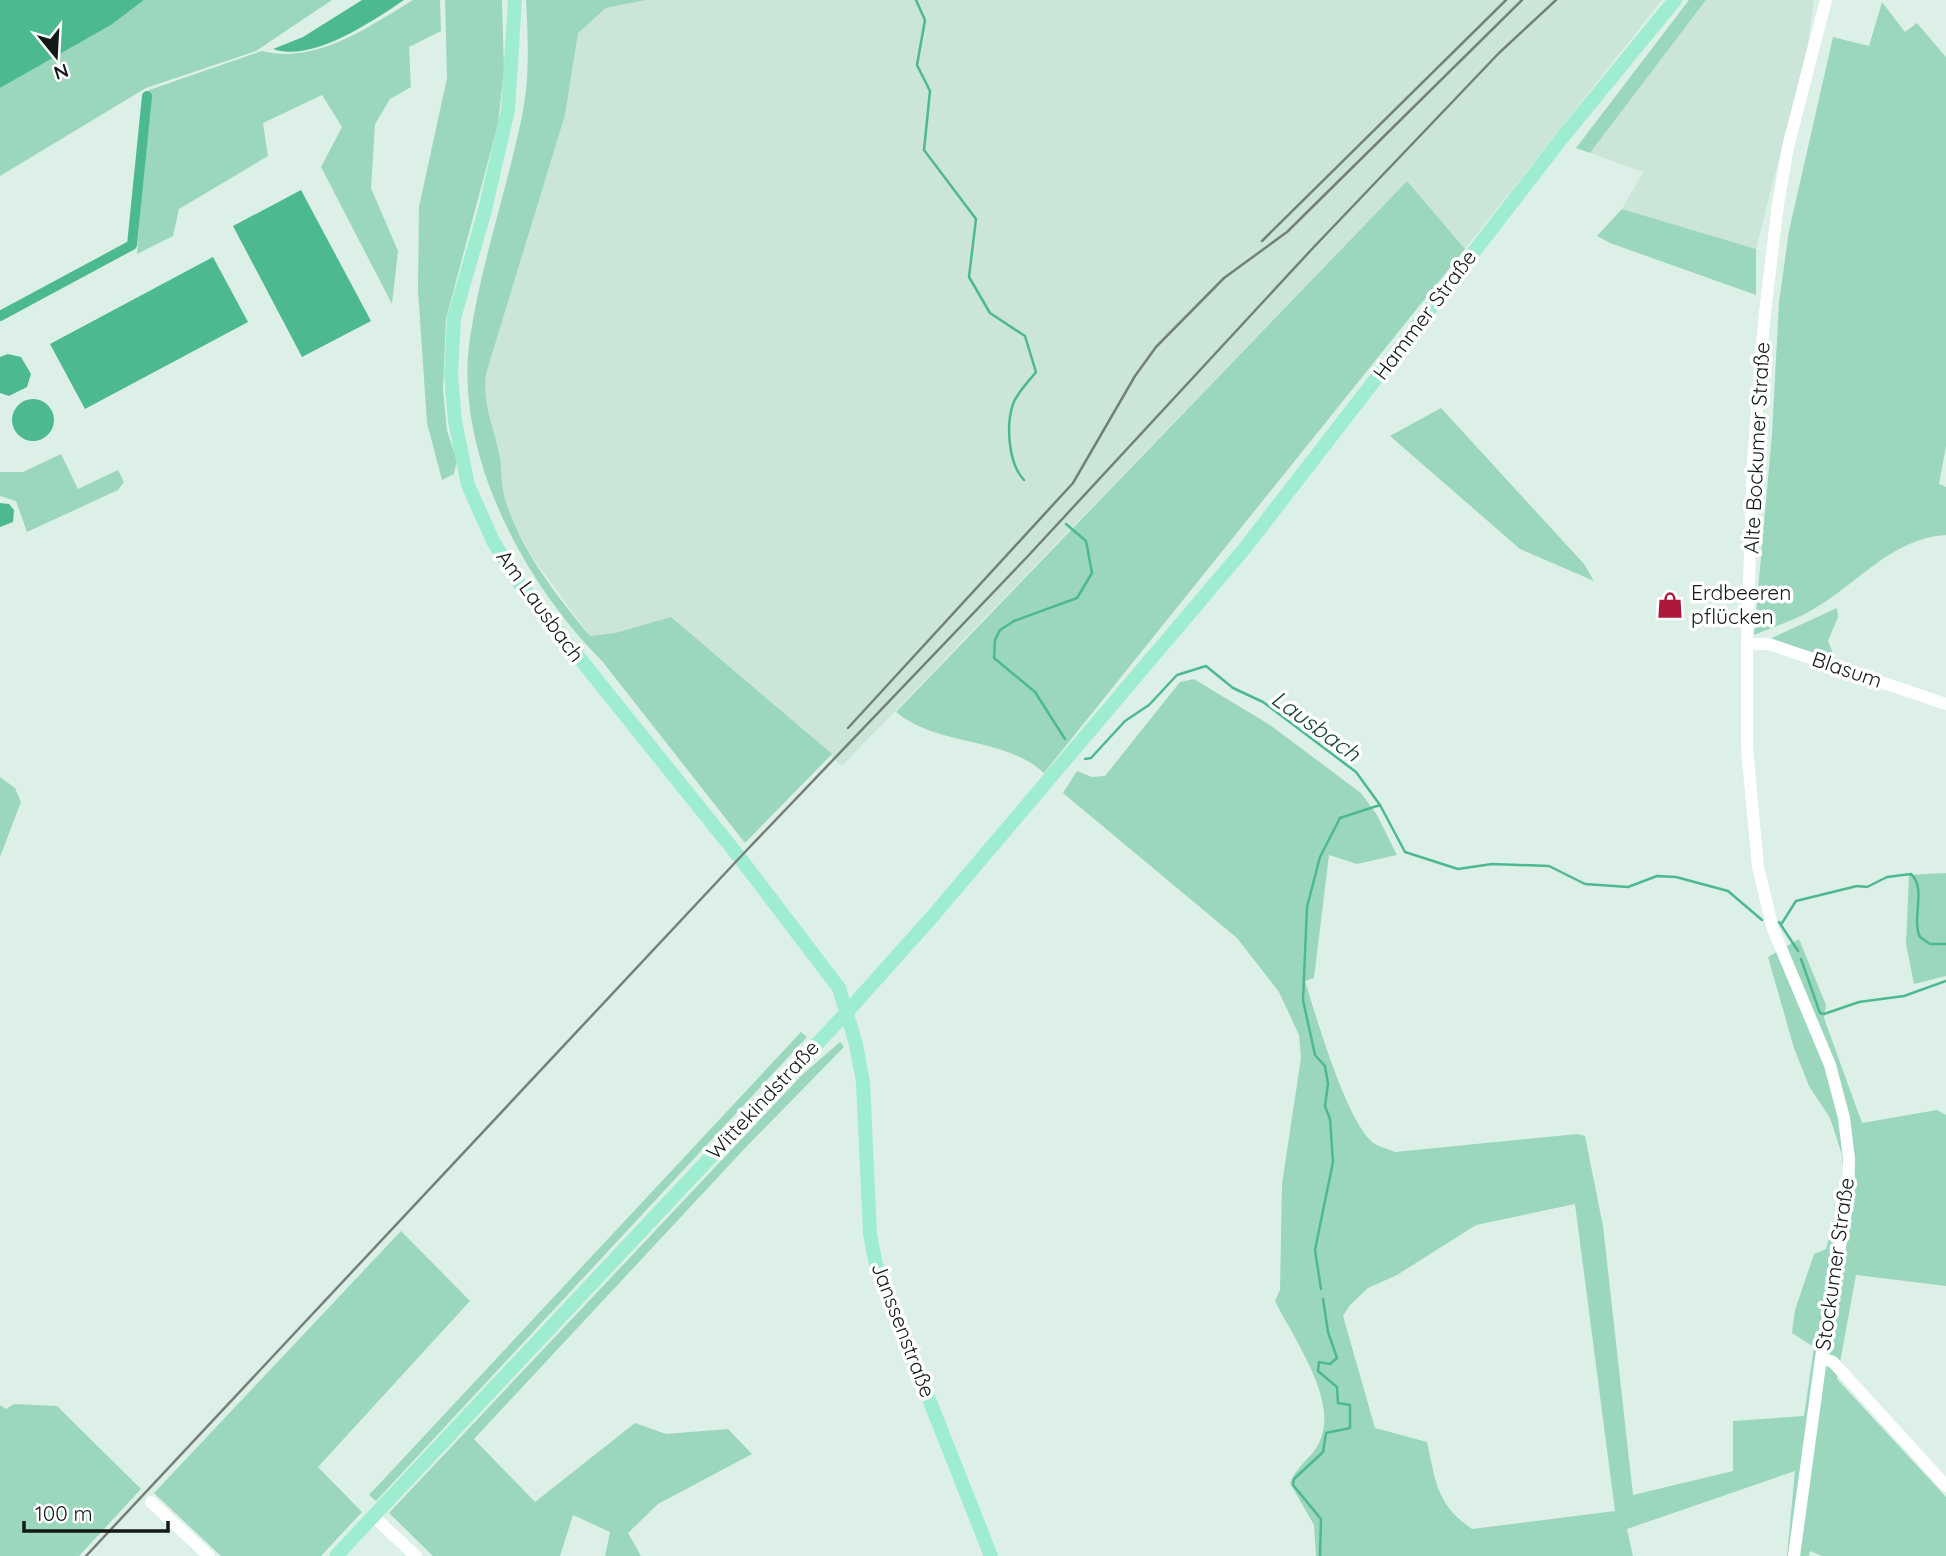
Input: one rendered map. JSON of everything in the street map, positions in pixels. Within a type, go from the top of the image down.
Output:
[{"type":"main road","name":"Am Lausbach","points":[[515,0],[508,110],[485,210],[454,317],[452,395],[468,485],[492,541],[520,584],[814,954],[839,988],[847,1012]]},
{"type":"main road","name":"Hammer Straße","points":[[1176,630],[1306,473],[1448,283],[1675,0]]},
{"type":"main road","name":"Wittekindstraße","points":[[336,1556],[847,1012],[949,897],[1176,630]]},
{"type":"main road","name":"Janssenstraße","points":[[847,1012],[863,1082],[870,1234],[876,1265],[991,1556]]},
{"type":"street","name":"Alte Bockumer Straße","points":[[1765,902],[1757,854],[1747,749],[1747,644],[1753,461],[1764,321],[1778,204],[1788,147],[1826,0]]},
{"type":"street","name":"Blasum","points":[[1747,644],[1769,644],[1946,704]]},
{"type":"street","name":"Stockumer Straße","points":[[1765,902],[1773,929],[1830,1065],[1847,1136],[1847,1200],[1821,1358],[1794,1556]]},
{"type":"street","points":[[1821,1358],[1833,1362],[1946,1486]]},
{"type":"street","points":[[151,1502],[209,1556]]},
{"type":"street","points":[[373,1516],[416,1556]]},
{"type":"shaded area","points":[[0,0],[144,0],[111,25],[0,88]]},
{"type":"shaded area","points":[[144,0],[332,0],[256,51],[146,88],[0,176],[0,88],[111,25]]},
{"type":"shaded area","points":[[362,0],[404,0],[342,38],[306,50],[289,52],[273,49],[303,37]]},
{"type":"shaded area","points":[[413,0],[440,0],[441,31],[409,47],[411,87],[390,99],[375,124],[371,188],[398,251],[392,304],[321,167],[342,127],[322,95],[263,123],[268,156],[179,209],[173,236],[137,254],[149,90],[262,51],[302,53],[322,48],[361,31]]},
{"type":"shaded area","points":[[445,0],[502,0],[504,69],[498,124],[446,319],[443,389],[447,431],[457,460],[454,474],[442,480],[427,423],[418,290],[419,207],[447,78]]},
{"type":"shaded area","points":[[526,0],[646,0],[606,8],[578,33],[565,115],[486,374],[488,408],[500,458],[504,495],[528,552],[590,636],[615,633],[671,617],[832,754],[745,843],[546,594],[521,555],[500,513],[472,426],[468,381],[470,338],[525,102],[528,58]]},
{"type":"shaded area","points":[[646,0],[1662,0],[1465,249],[1407,181],[842,766],[671,617],[615,633],[590,636],[533,558],[514,525],[503,492],[500,457],[486,413],[486,374],[565,115],[578,32],[606,8]]},
{"type":"shaded area","points":[[1689,0],[1706,0],[1590,153],[1576,148]]},
{"type":"shaded area","points":[[1706,0],[1814,0],[1807,50],[1756,249],[1622,209],[1643,172],[1590,153]]},
{"type":"shaded area","points":[[1882,2],[1905,32],[1917,23],[1946,57],[1946,446],[1939,484],[1946,487],[1946,535],[1926,538],[1908,545],[1810,611],[1754,635],[1772,434],[1779,302],[1789,231],[1833,37],[1869,46]]},
{"type":"shaded area","points":[[1407,181],[1465,249],[1044,773],[1028,761],[1010,753],[931,731],[896,712]]},
{"type":"shaded area","points":[[301,190],[371,321],[302,357],[233,226]]},
{"type":"shaded area","points":[[1622,209],[1756,249],[1756,295],[1597,236]]},
{"type":"shaded area","points":[[213,257],[248,322],[85,409],[50,344]]},
{"type":"shaded area","points":[[8,354],[21,357],[31,374],[27,387],[9,396],[0,393],[0,357]]},
{"type":"shaded area","points":[[33,399],[48,405],[54,420],[48,435],[33,441],[18,435],[12,420],[18,405]]},
{"type":"shaded area","points":[[1441,408],[1584,564],[1594,581],[1520,549],[1390,436]]},
{"type":"shaded area","points":[[61,454],[78,489],[118,470],[124,482],[118,490],[27,532],[16,501],[0,496],[0,472],[23,472]]},
{"type":"shaded area","points":[[0,503],[9,504],[14,510],[13,522],[0,527]]},
{"type":"shaded area","points":[[1837,608],[1838,617],[1828,641],[1838,666],[1763,642]]},
{"type":"shaded area","points":[[1194,679],[1270,725],[1361,793],[1377,815],[1397,855],[1357,864],[1329,855],[1314,978],[1305,981],[1341,1089],[1361,1128],[1371,1141],[1395,1152],[1577,1134],[1585,1136],[1603,1226],[1633,1495],[1733,1471],[1733,1421],[1804,1416],[1814,1347],[1792,1333],[1795,1310],[1814,1254],[1826,1249],[1844,1182],[1842,1155],[1830,1118],[1809,1086],[1794,1048],[1768,957],[1799,939],[1826,1005],[1824,1018],[1862,1123],[1937,1110],[1946,1115],[1946,1286],[1856,1275],[1837,1379],[1946,1497],[1946,1556],[1822,1556],[1810,1551],[1809,1556],[1787,1556],[1795,1471],[1627,1529],[1633,1556],[1316,1556],[1314,1525],[1290,1483],[1321,1438],[1323,1405],[1310,1368],[1275,1301],[1280,1290],[1282,1184],[1301,1058],[1299,1035],[1279,992],[1237,938],[1063,793],[1077,771],[1092,777],[1105,776],[1180,682]],"holes":[[[1575,1204],[1615,1511],[1472,1529],[1460,1520],[1439,1491],[1427,1442],[1375,1428],[1343,1316],[1350,1305],[1368,1288],[1397,1275],[1476,1225]]]},
{"type":"shaded area","points":[[0,777],[15,788],[21,802],[0,857]]},
{"type":"shaded area","points":[[1946,873],[1946,976],[1914,984],[1906,944],[1909,875]]},
{"type":"shaded area","points":[[801,1032],[807,1037],[376,1501],[369,1495]]},
{"type":"shaded area","points":[[840,1042],[844,1047],[747,1146],[474,1439],[535,1502],[635,1423],[666,1434],[728,1429],[752,1454],[658,1504],[628,1533],[641,1556],[605,1556],[610,1532],[573,1515],[560,1556],[433,1556],[389,1513],[802,1075]]},
{"type":"shaded area","points":[[401,1231],[470,1301],[318,1467],[362,1512],[321,1556],[221,1556],[154,1493]]},
{"type":"shaded area","points":[[14,1404],[57,1406],[141,1489],[79,1556],[0,1556],[0,1405],[6,1409]]},
{"type":"waterway","name":"Lausbach","points":[[916,0],[925,20],[917,65],[930,91],[924,150],[976,219],[969,277],[990,313],[1025,336],[1036,372],[1020,391],[1011,413],[1010,444],[1015,464],[1024,480]]},
{"type":"waterway","points":[[0,316],[132,245],[147,96]]},
{"type":"waterway","name":"Lausbach","points":[[1065,739],[1035,692],[994,658],[995,640],[1000,630],[1014,621],[1077,598],[1092,573],[1086,541],[1066,524]]},
{"type":"waterway","name":"Lausbach","points":[[1085,759],[1091,758],[1125,721],[1149,705],[1177,675],[1206,666],[1233,688],[1263,702],[1356,772],[1380,805],[1405,852],[1458,869],[1492,864],[1549,866],[1585,884],[1628,887],[1657,876],[1676,877],[1728,891],[1762,920]]},
{"type":"waterway","points":[[1321,1289],[1315,1250],[1333,1162],[1330,1119],[1325,1106],[1328,1084],[1325,1066],[1315,1055],[1303,1000],[1307,907],[1320,857],[1340,818],[1380,805]]},
{"type":"waterway","points":[[1782,923],[1796,901],[1857,886],[1867,887],[1887,877],[1911,874],[1918,887],[1917,922],[1920,937],[1930,944],[1946,944]]},
{"type":"waterway","name":"Lausbach","points":[[1779,922],[1798,951]]},
{"type":"waterway","name":"Lausbach","points":[[1801,959],[1820,1013],[1824,1014],[1859,1002],[1904,996],[1946,981]]},
{"type":"waterway","points":[[1320,1556],[1321,1519],[1293,1485],[1294,1479],[1323,1452],[1326,1433],[1350,1428],[1350,1405],[1338,1403],[1337,1387],[1318,1371],[1319,1362],[1330,1364],[1337,1358],[1328,1332],[1323,1299]]},
{"type":"railway","points":[[1262,241],[1506,0]]},
{"type":"railway","points":[[848,728],[1073,483],[1135,376],[1156,347],[1224,278],[1287,232],[1522,0]]},
{"type":"railway","points":[[86,1556],[745,852],[1028,556],[1312,249],[1499,53],[1556,0]]},
{"type":"place","name":"Erdbeeren pflücken","points":[[1670,605]]}]
